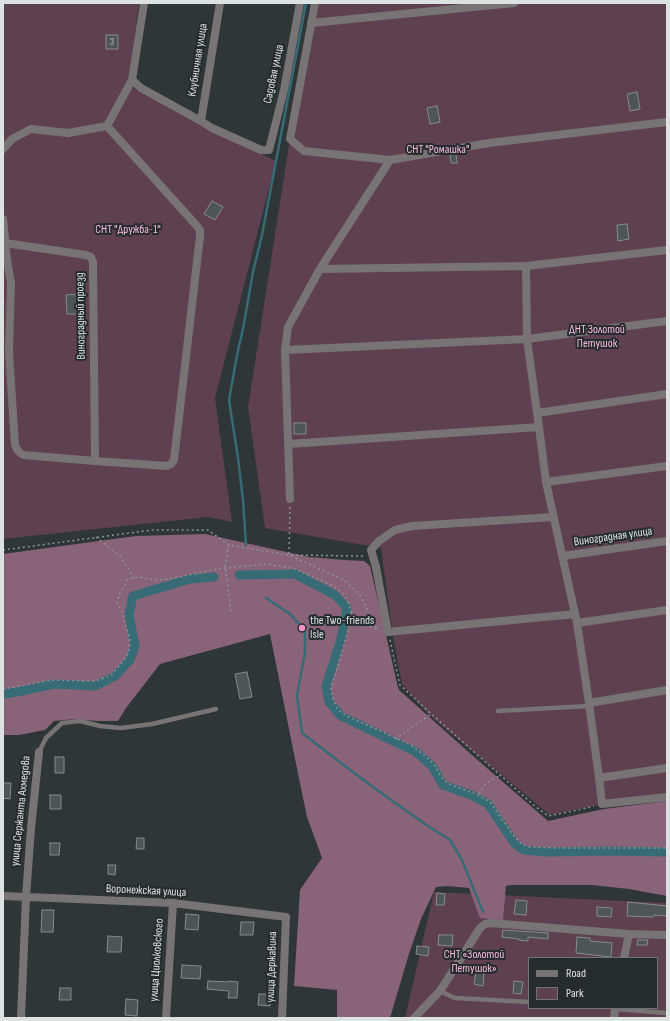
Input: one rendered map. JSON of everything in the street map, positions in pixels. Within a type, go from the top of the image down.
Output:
[{"type":"street","points":[[107,126],[132,80],[144,3]]},
{"type":"street","name":"Клубничная улица","points":[[201,121],[220,3]]},
{"type":"street","name":"Садовая улица","points":[[201,121],[212,128],[261,150],[269,150],[284,90],[300,3]]},
{"type":"street","points":[[315,3],[290,139],[304,151],[390,160],[489,142],[667,122]]},
{"type":"street","points":[[311,23],[514,3]]},
{"type":"street","points":[[132,80],[141,88],[201,121]]},
{"type":"street","points":[[3,149],[12,139],[31,129],[68,133],[107,126]]},
{"type":"street","points":[[3,219],[6,243],[5,260],[11,283],[7,298],[9,352],[15,445],[18,451],[23,455],[167,466],[171,464],[174,460],[200,230],[107,126]]},
{"type":"street","points":[[290,499],[285,350],[288,327],[320,269],[390,160]]},
{"type":"street","name":"Виноградный проезд","points":[[6,243],[86,255],[91,258],[93,262],[95,461]]},
{"type":"street","points":[[320,269],[526,266],[667,250]]},
{"type":"street","points":[[526,266],[527,340],[546,482],[577,623],[602,804],[667,797]]},
{"type":"street","points":[[285,350],[527,340],[667,321]]},
{"type":"street","points":[[537,413],[667,394]]},
{"type":"street","points":[[289,444],[539,427]]},
{"type":"street","points":[[546,482],[667,466]]},
{"type":"street","points":[[554,517],[412,526],[395,530],[379,541],[371,550],[376,567],[388,632],[575,614]]},
{"type":"street","name":"Виноградная улица","points":[[563,556],[667,541]]},
{"type":"street","points":[[577,623],[667,610]]},
{"type":"street","points":[[589,705],[667,690]]},
{"type":"street","name":"улица Сержанта Ахмедова","points":[[21,1018],[26,897],[39,752]]},
{"type":"street","points":[[599,778],[667,768]]},
{"type":"street","name":"Воронежская улица","points":[[3,896],[173,903],[286,917]]},
{"type":"street","name":"улица Циолковского","points":[[166,1018],[173,903]]},
{"type":"street","name":"улица Державина","points":[[282,1018],[286,917]]},
{"type":"street","points":[[414,1018],[440,992],[480,928],[485,924],[490,923],[629,934],[667,935]]},
{"type":"street","points":[[624,957],[629,934]]},
{"type":"street","points":[[614,1018],[615,1009]]},
{"type":"lane","points":[[498,711],[589,705]]},
{"type":"lane","name":"улица Сержанта Ахмедова","points":[[39,752],[46,738],[62,723],[80,721],[100,726],[120,728],[152,724],[216,709]]},
{"type":"lane","points":[[440,992],[455,998],[528,1002]]},
{"type":"lane","points":[[615,1009],[667,1013]]},
{"type":"path","points":[[289,555],[290,499]]},
{"type":"path","points":[[3,550],[152,530],[208,530],[229,545],[289,555],[372,555]]},
{"type":"path","points":[[96,537],[121,557],[134,578]]},
{"type":"path","points":[[229,545],[225,568],[231,611]]},
{"type":"path","points":[[289,555],[344,580],[360,595],[377,629]]},
{"type":"path","points":[[3,689],[52,680],[96,680],[111,674],[128,654],[130,639],[123,613],[117,603],[120,593],[128,579],[138,577],[156,580],[169,579],[225,568],[266,564],[280,566],[295,570],[338,589],[350,604],[352,615],[351,620],[331,689],[333,699],[338,710],[347,716],[411,745],[434,764],[440,775],[447,783],[478,795],[490,802],[513,835],[522,845],[530,847],[559,848],[667,848]]},
{"type":"path","points":[[351,620],[382,632],[388,632],[400,685],[430,714],[548,816],[602,804]]},
{"type":"path","points":[[395,738],[430,714]]},
{"type":"path","points":[[478,795],[485,784],[501,775]]},
{"type":"green space","name":"СНТ \"Дружба-1\"","points":[[3,3],[139,3],[128,85],[203,126],[276,161],[215,398],[232,522],[208,517],[3,539]]},
{"type":"green space","name":"СНТ \"Ромашка\"","points":[[317,3],[667,3],[667,796],[602,804],[550,815],[429,715],[402,684],[393,636],[381,548],[265,528],[248,407],[290,139]]},
{"type":"green space","name":"СНТ «Золотой Петушок»","points":[[434,892],[667,903],[667,1018],[405,1018]]},
{"type":"shaded area","points":[[205,534],[309,557],[364,561],[370,566],[399,690],[548,821],[604,809],[667,801],[667,896],[629,889],[592,885],[510,885],[506,886],[503,920],[480,918],[469,888],[447,886],[436,887],[421,919],[390,1018],[337,1018],[337,990],[294,986],[300,890],[322,858],[307,817],[270,634],[160,664],[126,708],[118,721],[75,719],[54,721],[45,730],[19,735],[3,735],[3,554],[136,536]]},
{"type":"building","points":[[106,35],[118,35],[118,49],[106,49]]},
{"type":"building","points":[[637,92],[640,109],[630,111],[627,94]]},
{"type":"building","points":[[437,106],[440,122],[430,124],[427,108]]},
{"type":"building","points":[[456,154],[457,163],[451,163],[450,155]]},
{"type":"building","points":[[212,201],[223,207],[215,220],[204,214]]},
{"type":"building","points":[[627,224],[629,239],[618,241],[617,225]]},
{"type":"building","points":[[77,294],[78,314],[67,314],[66,295]]},
{"type":"building","points":[[294,423],[306,423],[306,434],[294,434]]},
{"type":"building","points":[[247,672],[252,697],[240,699],[235,674]]},
{"type":"building","points":[[55,757],[64,757],[64,773],[55,773]]},
{"type":"building","points":[[3,783],[11,783],[10,799],[3,798]]},
{"type":"building","points":[[50,795],[61,795],[61,809],[50,809]]},
{"type":"building","points":[[137,838],[144,838],[144,849],[136,849]]},
{"type":"building","points":[[50,843],[60,843],[59,855],[50,855]]},
{"type":"building","points":[[108,865],[116,865],[115,875],[108,874]]},
{"type":"building","points":[[437,893],[445,894],[444,905],[436,905]]},
{"type":"building","points":[[516,900],[527,901],[526,915],[514,914]]},
{"type":"building","points":[[628,902],[667,906],[667,916],[627,916]]},
{"type":"building","points":[[597,907],[612,908],[611,917],[597,916]]},
{"type":"building","points":[[42,910],[54,910],[53,932],[41,932]]},
{"type":"building","points":[[186,914],[199,915],[198,930],[185,929]]},
{"type":"building","points":[[241,922],[254,922],[253,935],[240,935]]},
{"type":"building","points":[[503,930],[548,933],[548,939],[528,937],[528,941],[502,937]]},
{"type":"building","points":[[439,935],[453,935],[452,946],[438,945]]},
{"type":"building","points":[[108,936],[122,937],[121,952],[107,952]]},
{"type":"building","points":[[577,937],[590,938],[590,941],[612,943],[611,957],[576,953]]},
{"type":"building","points":[[638,940],[648,940],[647,945],[637,945]]},
{"type":"building","points":[[417,946],[429,947],[428,956],[416,954]]},
{"type":"building","points":[[182,965],[201,966],[200,979],[181,978]]},
{"type":"building","points":[[476,973],[484,974],[483,986],[474,984]]},
{"type":"building","points":[[208,981],[238,982],[237,998],[228,998],[229,991],[207,989]]},
{"type":"building","points":[[514,981],[523,982],[521,994],[513,993]]},
{"type":"building","points":[[60,988],[71,988],[71,1000],[59,1000]]},
{"type":"building","points":[[259,994],[271,994],[270,1006],[258,1005]]},
{"type":"building","points":[[126,999],[138,1000],[137,1016],[125,1015]]},
{"type":"waterway","points":[[246,545],[243,500],[229,400],[306,3]]},
{"type":"waterway","points":[[239,575],[295,574],[335,595],[347,608],[341,639],[326,686],[329,702],[341,716],[416,752],[432,766],[443,785],[471,795],[488,804],[515,844],[524,850],[546,852],[667,852]]},
{"type":"waterway","points":[[3,694],[54,684],[95,686],[115,676],[130,660],[135,646],[129,615],[133,596],[190,579],[214,577]]},
{"type":"waterway","points":[[266,598],[290,614],[305,631],[305,652],[297,696],[302,733],[373,787],[450,840],[462,860],[483,912]]},
{"type":"place","name":"the Two-friends Isle","points":[[302,628]]},
{"type":"park label","name":"ДНТ Золотой Петушок","points":[[597,337]]}]
